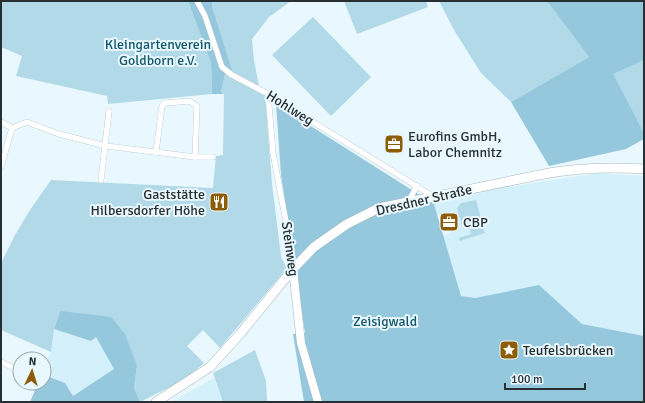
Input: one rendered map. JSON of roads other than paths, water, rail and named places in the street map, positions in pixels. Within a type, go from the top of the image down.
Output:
[{"type":"main road","name":"Dresdner Straße","points":[[156,402],[210,367],[240,334],[292,269],[314,247],[346,224],[379,208],[573,169],[612,167],[644,169]]},
{"type":"street","name":"Hohlweg","points":[[197,1],[205,16],[222,67],[232,76],[268,94],[417,186],[429,194],[430,198]]},
{"type":"street","name":"Steinweg","points":[[268,94],[270,129],[274,159],[286,219],[301,343],[318,402]]},
{"type":"street","points":[[156,152],[162,106],[165,103],[190,101],[197,106],[195,157]]},
{"type":"street","points":[[101,180],[109,111]]},
{"type":"street","points":[[1,122],[12,128]]},
{"type":"street","points":[[12,128],[27,122],[59,134],[106,146],[195,157],[213,157]]},
{"type":"street","points":[[1,167],[12,128]]},
{"type":"street","points":[[408,202],[417,186]]},
{"type":"street","points":[[1,362],[12,367]]},
{"type":"place","name":"Eurofins GmbH, Labor Chemnitz","points":[[394,144]]},
{"type":"place","name":"Gaststätte Hilbersdorfer Höhe","points":[[219,202]]},
{"type":"place","name":"CBP","points":[[449,222]]},
{"type":"place","name":"Teufelsbrücken","points":[[509,350]]},
{"type":"park label","name":"Kleingartenverein Goldborn e.V.","points":[[158,52]]},
{"type":"park label","name":"Zeisigwald","points":[[385,321]]}]
